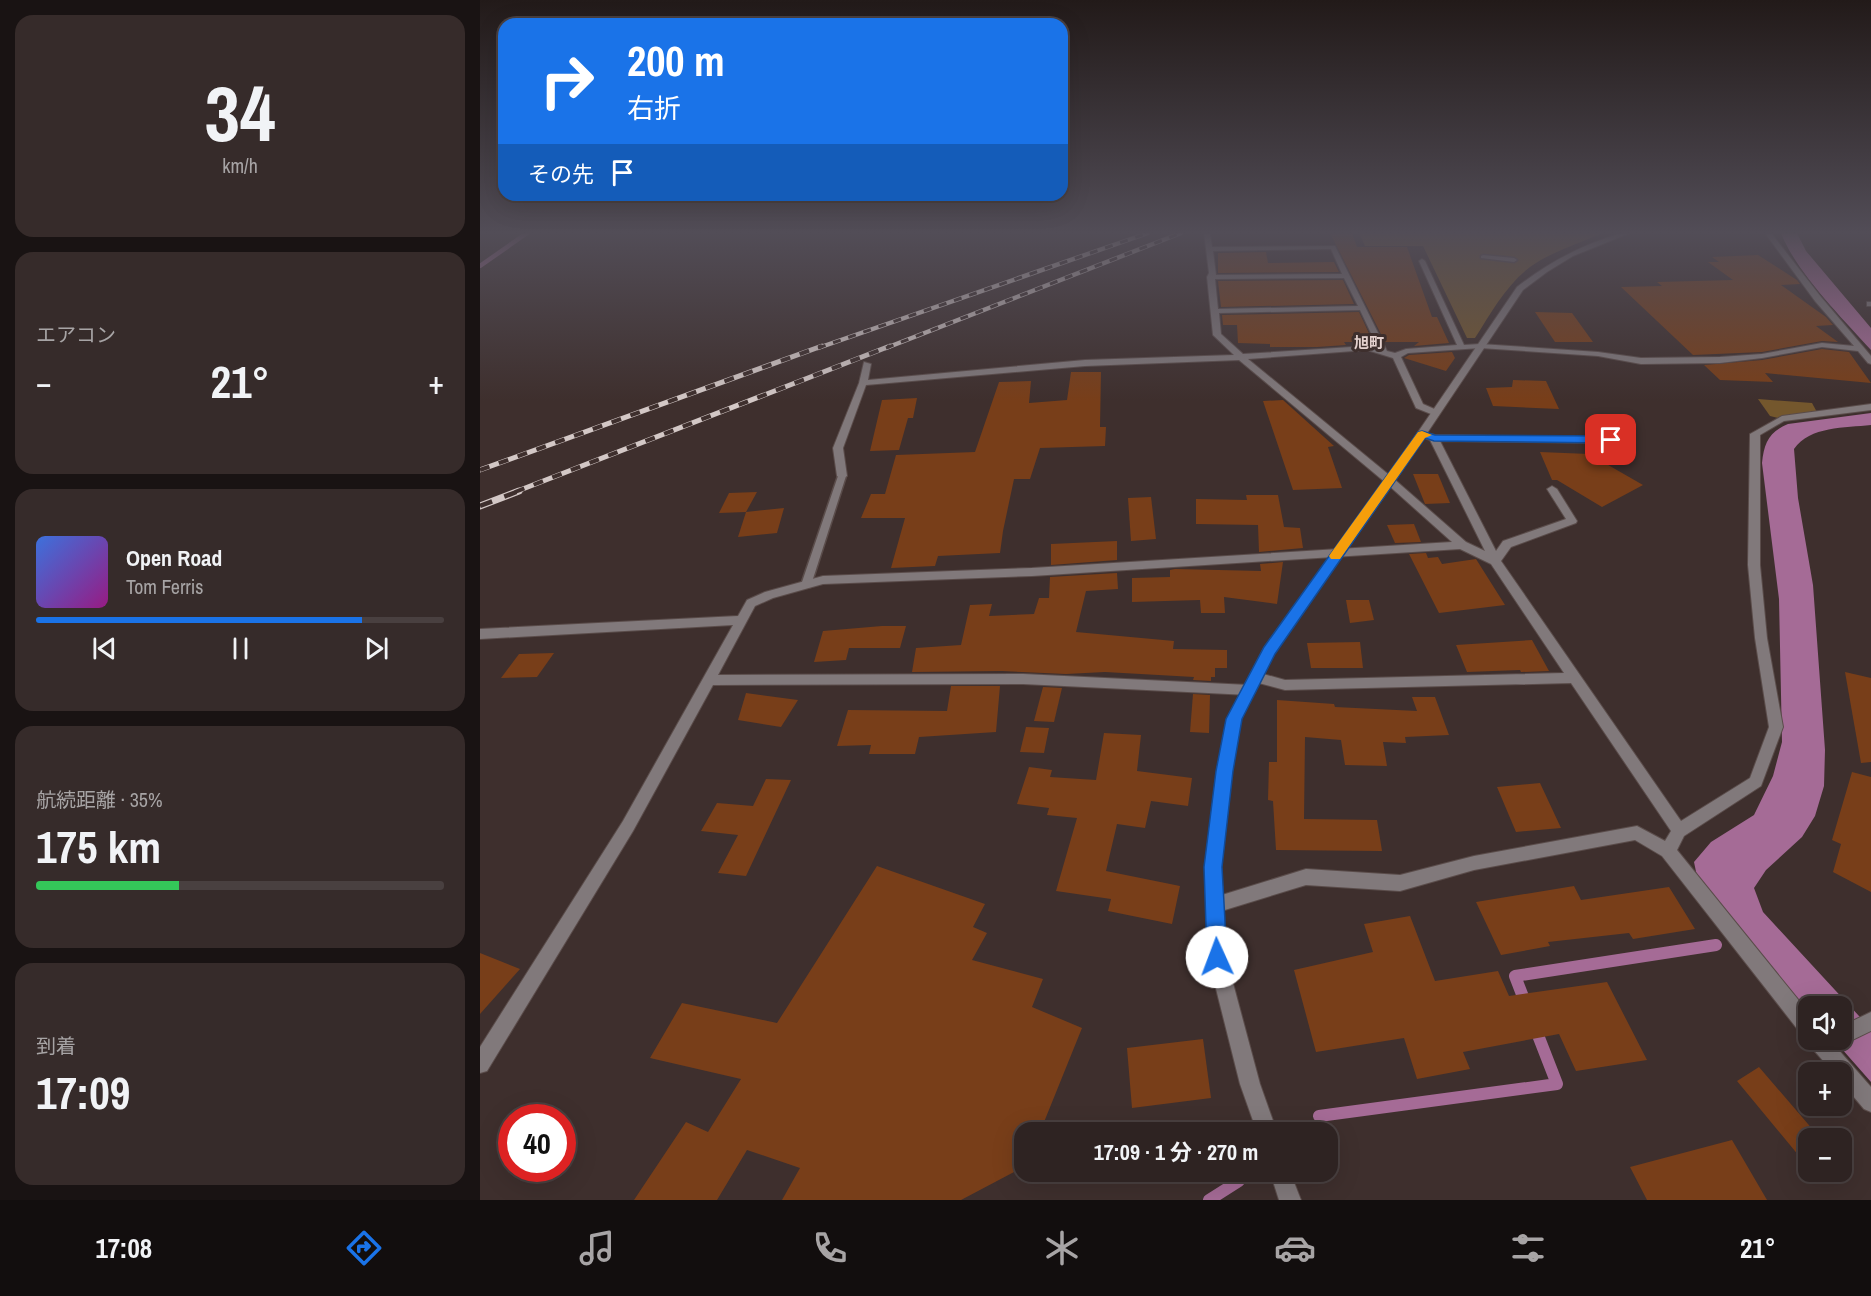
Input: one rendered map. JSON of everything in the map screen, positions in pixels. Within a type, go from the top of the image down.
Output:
[{"type":"street","points":[[1212,289],[1217,335],[1462,545],[1495,561]]},
{"type":"street","points":[[1354,289],[1384,353]]},
{"type":"street","points":[[1435,289],[1461,346]]},
{"type":"street","points":[[1263,1122],[1250,1084],[1217,957],[1213,867],[1224,771],[1234,719],[1269,651],[1390,481],[1428,436],[1436,413],[1520,289]]},
{"type":"street","points":[[1810,289],[1871,361]]},
{"type":"street","points":[[1214,310],[1363,308]]},
{"type":"street","points":[[863,382],[1085,363],[1241,357],[1367,348],[1396,356],[1406,351],[1480,346],[1598,354],[1641,361],[1720,360],[1762,356],[1822,345],[1860,348]]},
{"type":"street","points":[[1396,356],[1419,405],[1436,413]]},
{"type":"street","points":[[842,476],[837,448],[863,382],[867,364]]},
{"type":"street","points":[[1668,850],[1679,831],[1756,782],[1776,726],[1761,638],[1754,565],[1755,434],[1782,419],[1871,407]]},
{"type":"street","points":[[1428,436],[1611,440]]},
{"type":"street","points":[[1428,436],[1495,561],[1679,831]]},
{"type":"street","points":[[1495,561],[1508,544],[1572,521],[1552,489]]},
{"type":"street","points":[[480,1064],[622,836],[751,603],[769,595],[823,580],[1032,572],[1462,545]]},
{"type":"street","points":[[480,634],[742,620]]},
{"type":"street","points":[[1256,677],[1286,685],[1574,678]]},
{"type":"street","points":[[710,680],[1023,679],[1249,690]]},
{"type":"street","points":[[1215,905],[1306,877],[1400,883],[1474,863],[1637,833],[1668,850],[1798,1014]]},
{"type":"street","points":[[1852,1031],[1871,1021]]},
{"type":"street","points":[[1831,1050],[1871,1102]]},
{"type":"street","points":[[1284,1182],[1290,1200]]},
{"type":"lane","points":[[806,585],[842,476]]},
{"type":"shaded area","points":[[1444,289],[1508,289],[1475,338],[1467,338]]},
{"type":"shaded area","points":[[1817,289],[1838,289],[1871,328],[1871,350]]},
{"type":"shaded area","points":[[1758,399],[1812,403],[1818,414],[1782,419],[1770,416]]},
{"type":"shaded area","points":[[1871,413],[1871,425],[1819,432],[1801,441],[1794,449],[1798,498],[1813,585],[1825,750],[1824,786],[1815,816],[1802,837],[1766,870],[1754,888],[1763,912],[1841,996],[1798,996],[1798,999],[1699,886],[1694,862],[1711,842],[1754,815],[1773,776],[1782,742],[1779,599],[1762,463],[1769,439],[1776,431],[1788,424]]},
{"type":"shaded area","points":[[1852,1008],[1871,1029],[1871,1082],[1843,1050],[1852,1050]]},
{"type":"building","points":[[1219,289],[1347,289],[1354,304],[1221,307]]},
{"type":"building","points":[[1358,289],[1422,289],[1432,317],[1437,317],[1449,343],[1414,346],[1419,342],[1385,342]]},
{"type":"building","points":[[1623,289],[1787,289],[1826,317],[1833,325],[1816,326],[1838,342],[1822,341],[1762,352],[1693,355]]},
{"type":"building","points":[[1359,312],[1373,342],[1344,342],[1346,345],[1317,347],[1270,347],[1270,344],[1238,343],[1237,325],[1223,325],[1222,315]]},
{"type":"building","points":[[1535,312],[1572,313],[1593,342],[1555,342]]},
{"type":"building","points":[[1822,349],[1849,352],[1871,383],[1765,373],[1773,382],[1720,380],[1704,365],[1762,360]]},
{"type":"building","points":[[1452,352],[1455,358],[1446,371],[1404,358],[1409,355]]},
{"type":"building","points":[[1071,372],[1101,372],[1100,427],[1106,427],[1105,446],[1040,448],[1030,479],[1014,479],[1000,553],[938,556],[935,566],[891,568],[905,518],[861,518],[871,494],[885,494],[896,455],[975,452],[999,382],[1031,381],[1029,403],[1067,400]]},
{"type":"building","points":[[1513,380],[1546,381],[1559,409],[1493,406],[1486,388],[1512,387]]},
{"type":"building","points":[[917,398],[913,418],[908,418],[899,450],[870,451],[882,400]]},
{"type":"building","points":[[1283,400],[1334,446],[1328,447],[1342,488],[1293,490],[1263,401]]},
{"type":"building","points":[[1540,452],[1589,454],[1643,485],[1602,507],[1557,480],[1552,480]]},
{"type":"building","points":[[1413,474],[1438,474],[1450,503],[1425,504]]},
{"type":"building","points":[[757,492],[746,512],[719,513],[729,493]]},
{"type":"building","points":[[1246,495],[1278,495],[1284,527],[1300,528],[1303,548],[1259,552],[1258,525],[1196,524],[1196,499],[1247,500]]},
{"type":"building","points":[[1151,497],[1156,539],[1131,541],[1128,498]]},
{"type":"building","points":[[784,508],[777,533],[738,537],[746,512]]},
{"type":"building","points":[[1414,524],[1421,542],[1395,543],[1387,525]]},
{"type":"building","points":[[1117,541],[1117,560],[1051,565],[1051,544]]},
{"type":"building","points":[[1426,553],[1428,558],[1438,557],[1442,564],[1476,559],[1505,605],[1439,613],[1409,554]]},
{"type":"building","points":[[1283,562],[1277,604],[1224,597],[1225,613],[1201,613],[1200,600],[1132,602],[1132,578],[1170,577],[1170,570],[1175,569],[1261,571],[1260,564]]},
{"type":"building","points":[[1117,573],[1118,589],[1086,591],[1076,632],[1174,641],[1173,649],[1227,650],[1227,668],[1215,668],[1215,677],[1211,677],[1211,681],[1193,680],[1194,677],[1105,672],[1066,674],[1002,671],[912,672],[916,648],[961,645],[970,605],[992,604],[989,616],[1034,614],[1039,598],[1049,598],[1050,577]]},
{"type":"building","points":[[1346,600],[1369,600],[1374,620],[1350,623]]},
{"type":"building","points":[[906,626],[900,648],[849,648],[846,660],[814,662],[823,631]]},
{"type":"building","points":[[1532,640],[1549,671],[1467,672],[1456,645]]},
{"type":"building","points":[[1360,642],[1363,668],[1311,668],[1307,643]]},
{"type":"building","points":[[554,653],[537,677],[501,678],[519,654]]},
{"type":"building","points":[[1845,672],[1871,678],[1871,762],[1861,763]]},
{"type":"building","points":[[951,686],[1000,686],[996,732],[919,737],[915,754],[869,754],[871,745],[837,746],[848,710],[947,711]]},
{"type":"building","points":[[1043,687],[1062,688],[1054,722],[1034,721]]},
{"type":"building","points":[[746,693],[798,700],[781,727],[738,720]]},
{"type":"building","points":[[1193,694],[1210,695],[1209,733],[1190,732]]},
{"type":"building","points":[[1412,697],[1435,697],[1449,735],[1405,737],[1406,743],[1383,742],[1387,766],[1345,765],[1341,740],[1305,737],[1304,819],[1377,820],[1382,851],[1276,850],[1273,801],[1268,800],[1269,762],[1277,762],[1277,700],[1334,704],[1335,707],[1417,711]]},
{"type":"building","points":[[1026,727],[1049,728],[1044,753],[1020,752]]},
{"type":"building","points":[[1104,733],[1141,735],[1137,771],[1192,778],[1188,806],[1151,801],[1145,828],[1117,824],[1106,871],[1180,886],[1172,924],[1108,911],[1111,899],[1056,891],[1077,818],[1047,815],[1049,808],[1017,804],[1029,767],[1052,770],[1050,777],[1096,780]]},
{"type":"building","points":[[1852,772],[1871,777],[1871,892],[1833,872],[1841,844],[1832,840]]},
{"type":"building","points":[[766,779],[791,780],[746,876],[718,873],[738,835],[701,831],[717,803],[753,806]]},
{"type":"building","points":[[1540,783],[1561,828],[1516,832],[1497,787]]},
{"type":"building","points":[[877,866],[985,904],[973,927],[987,933],[972,960],[1043,979],[1032,1007],[1082,1028],[1044,1122],[1014,1122],[1014,1172],[961,1200],[782,1200],[800,1168],[747,1150],[717,1200],[634,1200],[686,1122],[708,1132],[741,1079],[650,1058],[682,1003],[777,1023]]},
{"type":"building","points":[[1574,886],[1581,900],[1669,887],[1695,929],[1633,939],[1629,933],[1548,942],[1550,946],[1501,955],[1476,902]]},
{"type":"building","points":[[1410,916],[1435,981],[1498,971],[1509,996],[1607,982],[1647,1060],[1576,1071],[1559,1034],[1463,1052],[1470,1069],[1417,1079],[1404,1038],[1316,1052],[1294,970],[1373,952],[1364,924]]},
{"type":"building","points":[[480,953],[520,969],[480,1014]]},
{"type":"building","points":[[1203,1039],[1211,1098],[1132,1108],[1127,1048]]},
{"type":"building","points":[[1759,1067],[1798,1112],[1798,1116],[1801,1116],[1811,1128],[1798,1128],[1798,1155],[1737,1081]]},
{"type":"building","points":[[1732,1140],[1767,1200],[1647,1200],[1630,1167]]},
{"type":"waterway","points":[[1525,1002],[1515,976],[1716,945]]},
{"type":"waterway","points":[[1319,1116],[1557,1084],[1536,1030]]},
{"type":"waterway","points":[[1209,1200],[1237,1182]]},
{"type":"railway","points":[[818,348],[987,289]]},
{"type":"railway","points":[[886,348],[1037,289]]},
{"type":"railway","points":[[480,470],[822,346]]},
{"type":"railway","points":[[515,492],[890,346]]},
{"type":"railway","points":[[480,506],[519,491]]},
{"type":"slow traffic","points":[[1335,556],[1422,434],[1426,435]]},
{"type":"district","name":"旭町","points":[[1369,342]]},
{"type":"route","points":[[1217,957],[1213,867],[1224,771],[1234,719],[1269,651],[1422,434],[1434,438],[1611,440]]}]
